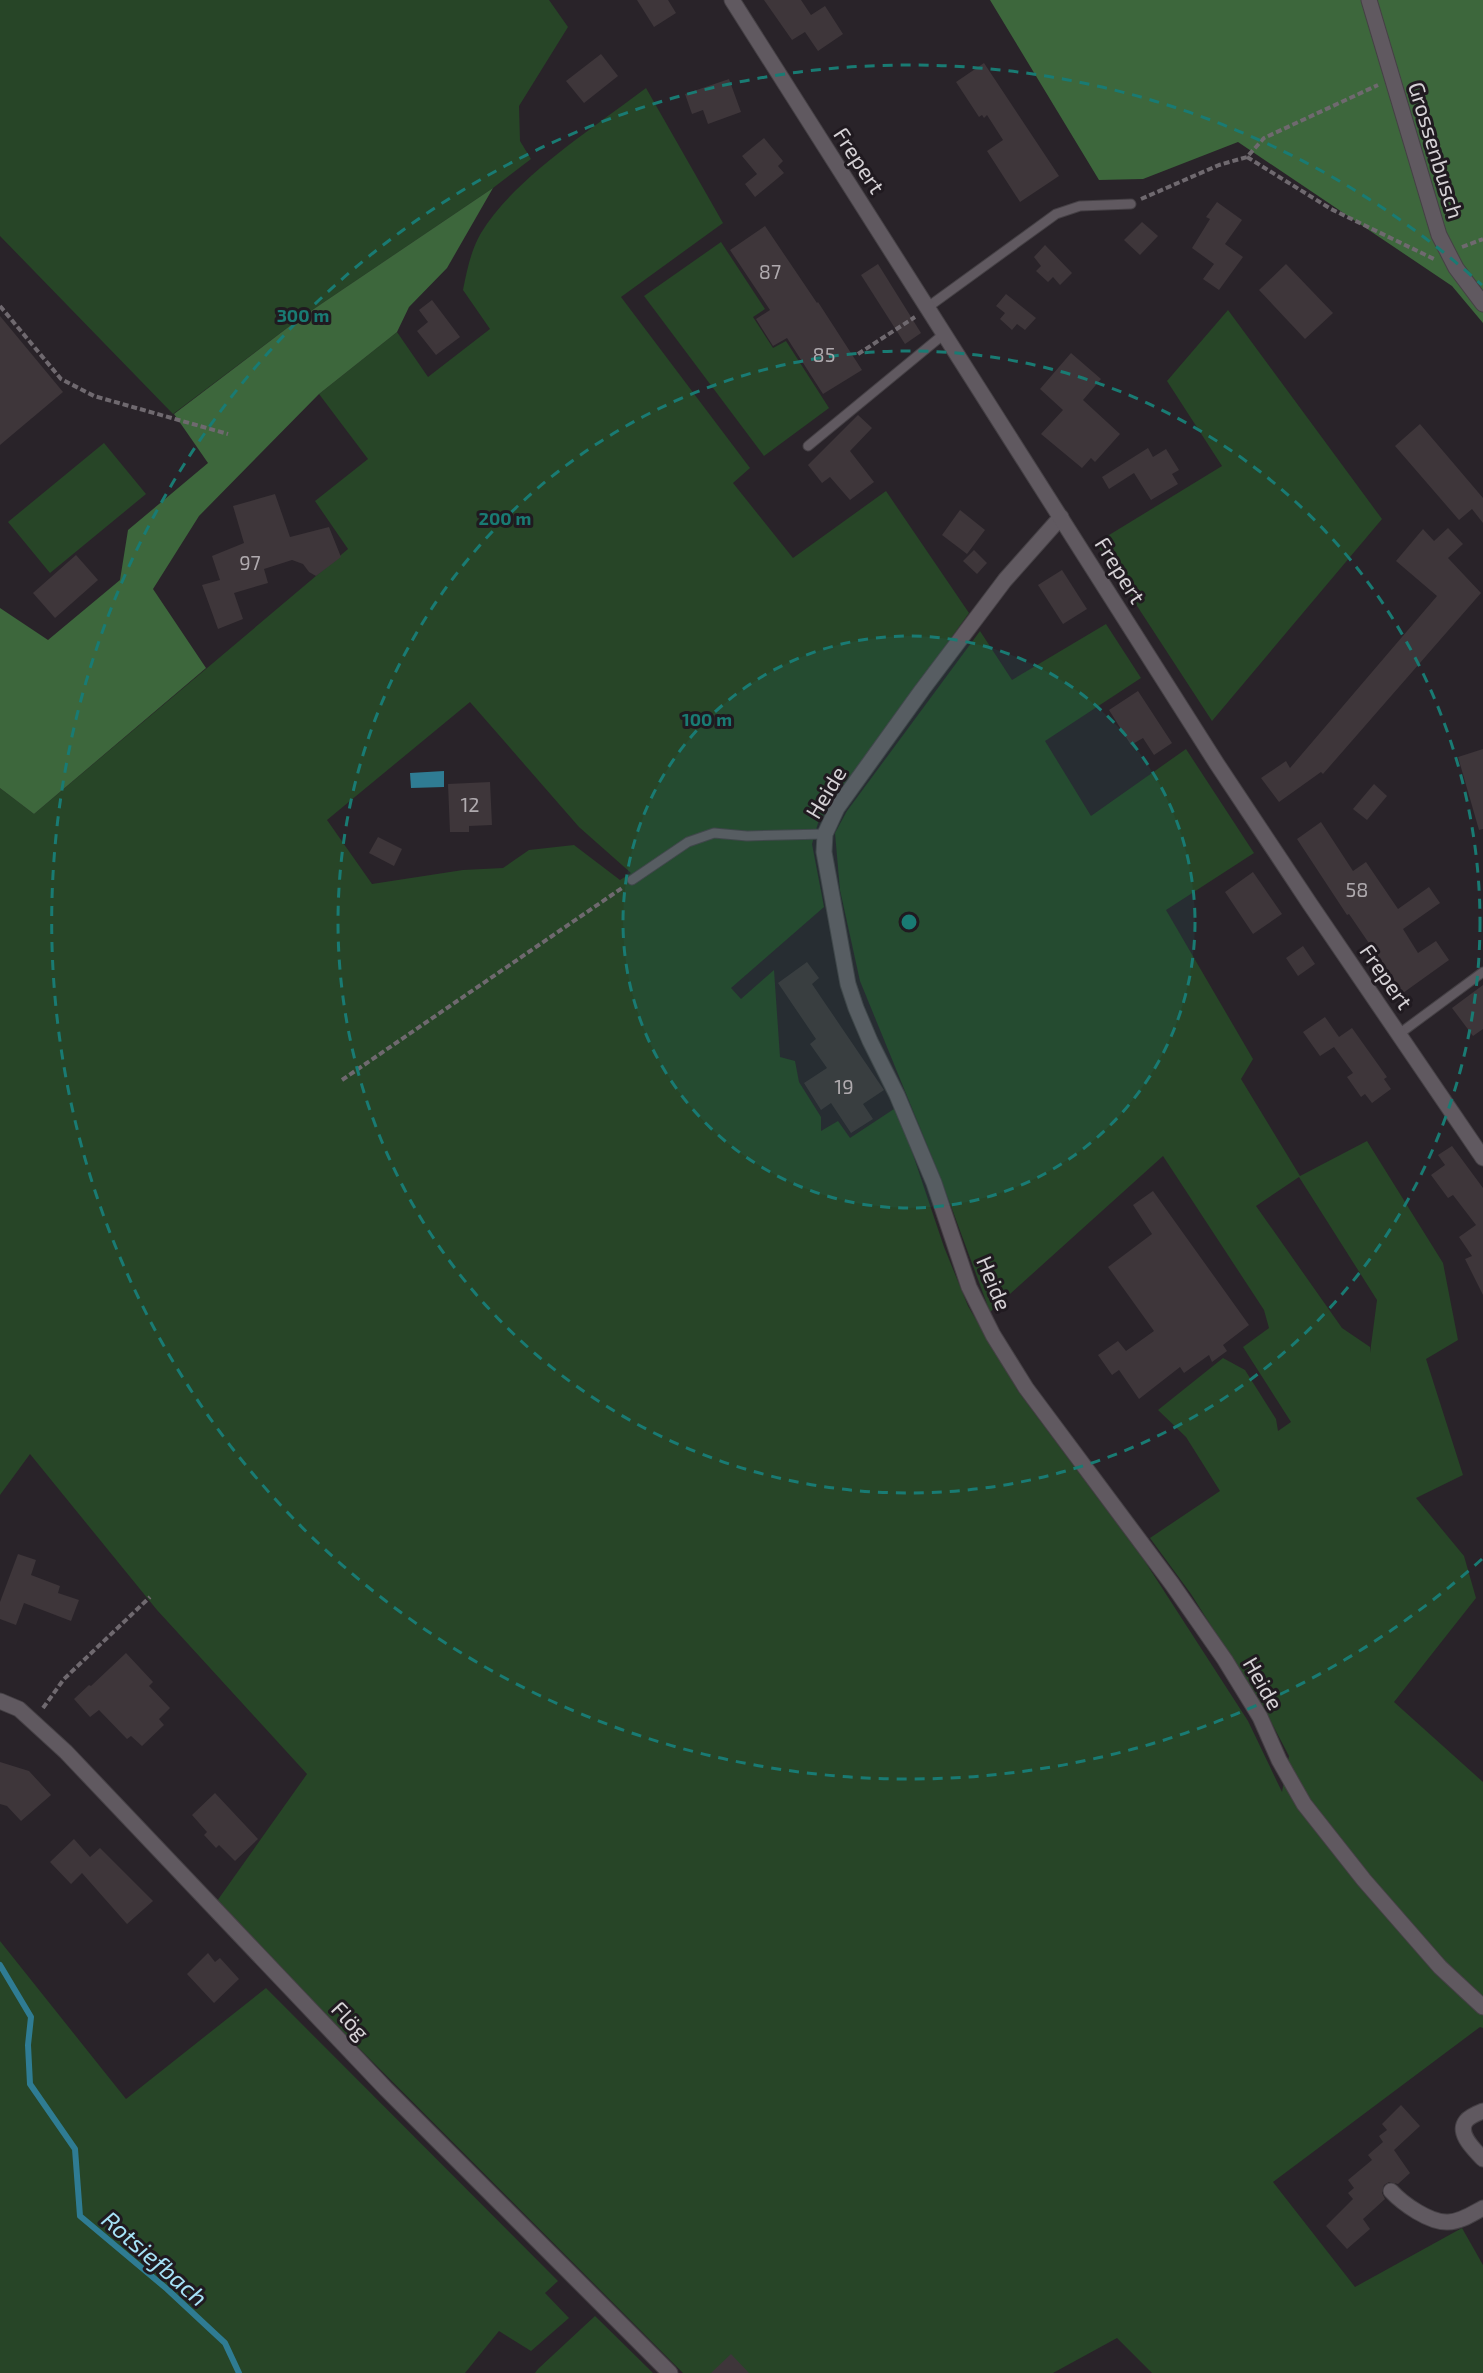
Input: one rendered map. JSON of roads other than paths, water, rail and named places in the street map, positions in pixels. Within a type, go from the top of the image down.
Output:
[{"type":"street","name":"Frepert","points":[[732,0],[1217,764],[1483,1158]]},
{"type":"street","name":"Grossenbusch","points":[[1369,0],[1439,235],[1448,255],[1483,304]]},
{"type":"street","name":"Heide","points":[[1061,517],[1005,580],[922,690],[837,808],[825,834],[824,852],[848,984],[870,1041],[897,1095],[934,1183],[969,1287],[981,1314],[1026,1388],[1113,1503],[1225,1660],[1260,1717],[1279,1760],[1304,1804],[1364,1880],[1440,1967],[1483,2007]]},
{"type":"street","name":"Flög","points":[[0,1701],[19,1708],[36,1722],[386,2089],[670,2373]]},
{"type":"street","points":[[1483,2110],[1466,2121],[1463,2128],[1466,2139],[1483,2159]]},
{"type":"street","points":[[1391,2192],[1403,2204],[1436,2221],[1448,2223],[1459,2220],[1483,2208]]},
{"type":"lane","points":[[927,307],[1056,214],[1080,206],[1131,204]]},
{"type":"lane","points":[[808,446],[944,334]]},
{"type":"lane","points":[[632,880],[688,842],[714,833],[747,836],[825,834]]},
{"type":"lane","points":[[1399,1034],[1483,972]]},
{"type":"water","points":[[444,771],[444,787],[411,788],[410,773]]},
{"type":"waterway","name":"Rotsiefbach","points":[[0,1965],[31,2017],[28,2045],[30,2084],[75,2149],[80,2216],[167,2289],[225,2343],[239,2373]]}]
